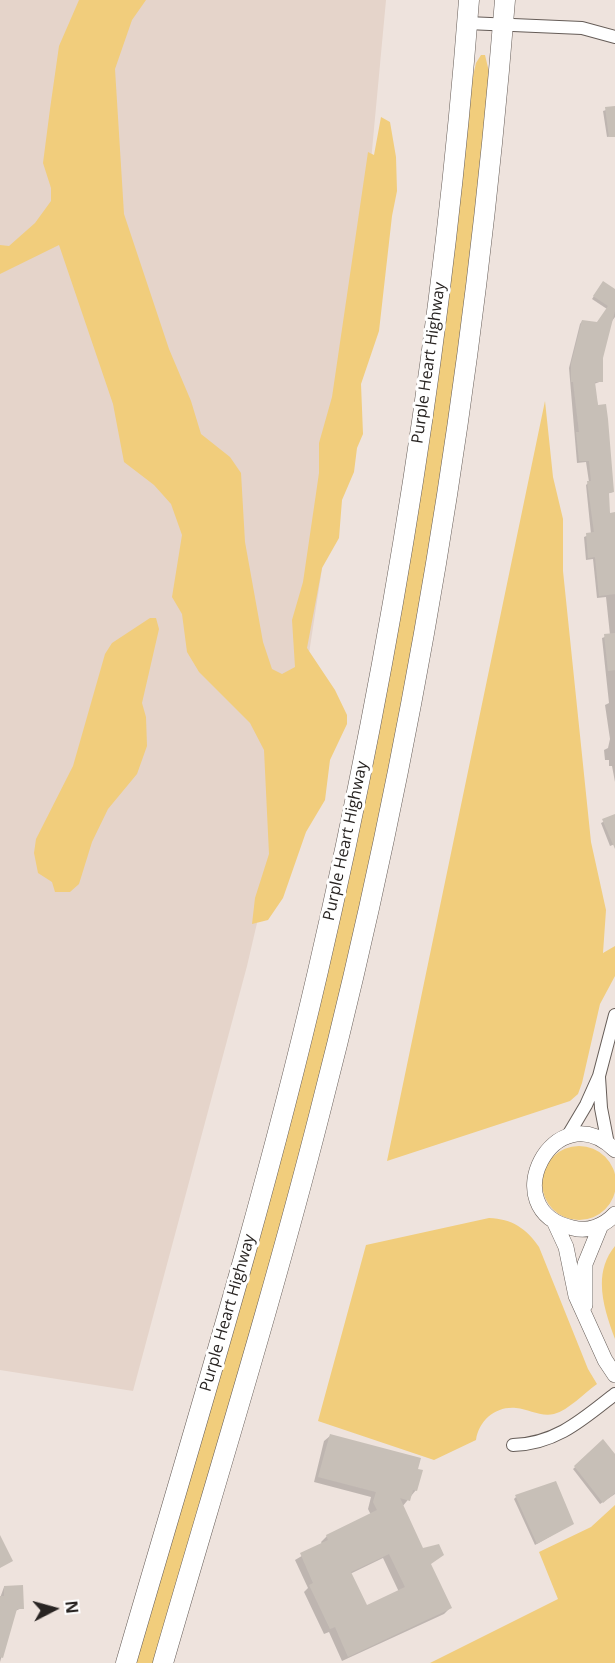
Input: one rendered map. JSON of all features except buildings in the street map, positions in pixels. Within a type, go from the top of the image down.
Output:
[{"type":"main road","name":"Purple Heart Highway","points":[[126,1663],[254,1221],[317,974],[346,844],[399,568],[422,421],[455,158],[469,0]]},
{"type":"main road","points":[[163,1663],[321,1111],[386,828],[442,526],[465,374],[483,227],[505,0]]},
{"type":"street","points":[[467,23],[582,28],[615,38]]},
{"type":"street","points":[[615,1015],[599,1076],[586,1105],[567,1137],[545,1152],[534,1174],[537,1200],[554,1221],[566,1247],[576,1296],[585,1311],[605,1360],[615,1375]]},
{"type":"street","points":[[599,1076],[601,1108],[612,1147]]},
{"type":"street","points":[[567,1137],[596,1137],[612,1147]]},
{"type":"street","points":[[554,1221],[577,1229],[601,1225],[615,1215]]},
{"type":"street","points":[[585,1311],[585,1264],[601,1225]]},
{"type":"street","points":[[513,1445],[542,1442],[556,1437],[615,1394]]},
{"type":"shaded area","points":[[0,0],[386,0],[368,193],[335,484],[288,790],[247,966],[133,1391],[0,1370]]},
{"type":"shaded area","points":[[79,0],[146,0],[132,20],[115,69],[124,214],[169,349],[191,401],[201,434],[230,457],[241,473],[245,542],[263,642],[272,669],[282,674],[295,667],[292,620],[303,582],[319,473],[319,443],[332,397],[368,152],[374,155],[381,117],[390,122],[396,157],[397,191],[379,331],[361,384],[363,434],[357,448],[354,472],[342,500],[339,538],[322,568],[307,648],[335,690],[347,715],[347,724],[330,760],[325,800],[306,832],[283,898],[268,920],[252,924],[255,898],[269,854],[264,750],[250,723],[199,672],[187,652],[182,614],[172,597],[182,535],[171,504],[154,485],[124,462],[113,404],[59,245],[0,274],[0,245],[9,246],[35,223],[51,201],[51,188],[43,163],[50,109],[59,46]]},
{"type":"shaded area","points":[[481,55],[485,55],[490,76],[459,358],[409,672],[352,948],[287,1208],[155,1663],[136,1663],[322,995],[348,880],[407,578],[442,346],[471,85],[476,63]]},
{"type":"shaded area","points":[[545,401],[553,477],[563,519],[563,571],[591,842],[606,910],[603,953],[615,946],[615,976],[600,1004],[582,1083],[578,1094],[570,1101],[387,1161]]},
{"type":"shaded area","points":[[150,618],[156,618],[159,629],[142,703],[146,717],[147,746],[137,774],[108,809],[92,842],[79,884],[70,892],[55,892],[52,882],[38,873],[34,853],[36,839],[73,766],[105,654],[112,643]]},
{"type":"shaded area","points":[[572,1146],[586,1146],[600,1152],[610,1162],[616,1176],[616,1190],[610,1204],[600,1214],[586,1220],[572,1220],[558,1214],[548,1204],[542,1190],[542,1176],[548,1162],[558,1152]]},
{"type":"shaded area","points":[[489,1218],[505,1220],[518,1226],[539,1247],[588,1369],[597,1384],[571,1405],[554,1414],[516,1408],[495,1412],[481,1426],[476,1440],[434,1460],[318,1421],[366,1245]]},
{"type":"shaded area","points":[[615,1246],[615,1339],[604,1304],[602,1280],[608,1257]]},
{"type":"shaded area","points":[[615,1505],[615,1663],[430,1663],[558,1599],[539,1552],[591,1527]]}]
